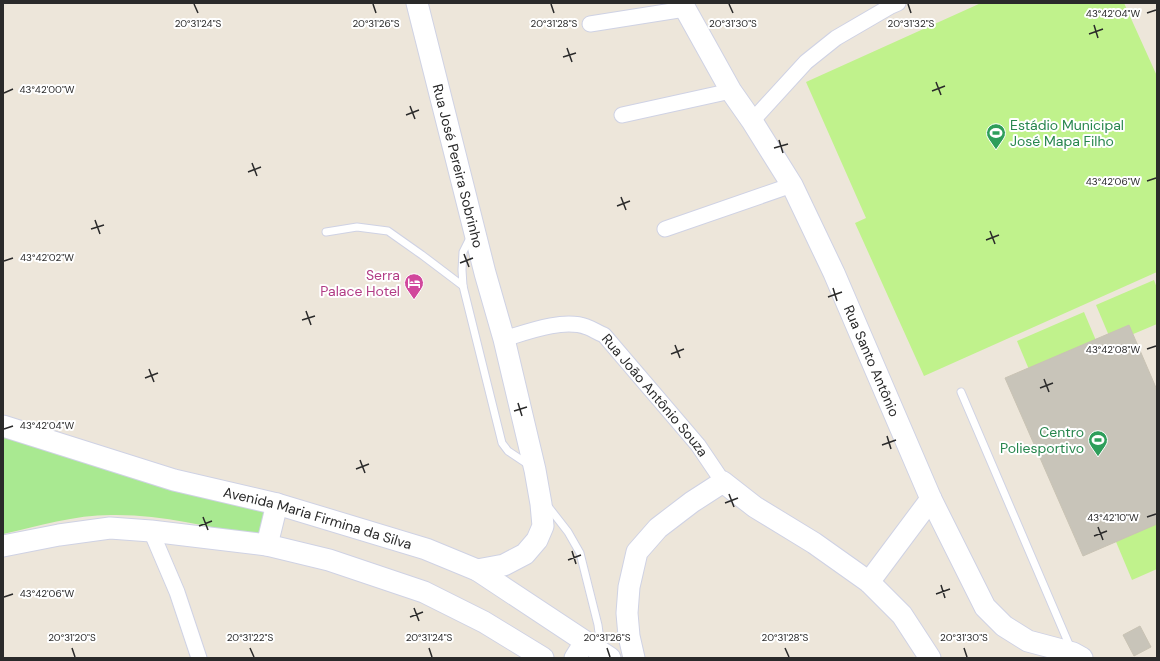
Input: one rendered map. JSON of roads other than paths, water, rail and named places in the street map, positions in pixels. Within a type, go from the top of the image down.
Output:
[{"type":"main road","name":"Rua José Pereira Sobrinho","points":[[417,3],[474,230],[504,339],[540,494],[543,526],[537,540],[525,554],[504,565],[477,570]]},
{"type":"main road","name":"Rua Santo Antônio","points":[[683,6],[731,91],[752,121],[792,185],[834,273],[931,499],[985,607],[1004,626],[1028,641],[1077,656]]},
{"type":"main road","name":"Avenida Maria Firmina da Silva","points":[[3,426],[174,480],[277,504],[426,549],[477,570],[593,652]]},
{"type":"main road","points":[[634,658],[629,636],[627,613],[628,587],[637,552],[658,528],[692,502],[723,482],[755,507],[814,543],[869,582],[902,615],[930,658]]},
{"type":"main road","points":[[869,582],[931,499]]},
{"type":"main road","points":[[267,545],[277,504]]},
{"type":"main road","points":[[3,546],[60,535],[110,528],[151,531],[267,545],[329,560],[424,592],[484,622],[543,658]]},
{"type":"street","points":[[752,121],[806,62],[836,38],[898,3]]},
{"type":"street","points":[[590,24],[683,6]]},
{"type":"street","points":[[622,115],[731,91]]},
{"type":"street","points":[[665,229],[792,185]]},
{"type":"street","name":"Rua João Antônio Souza","points":[[504,339],[542,328],[568,324],[587,326],[604,336],[698,445],[723,482]]},
{"type":"street","points":[[151,531],[177,592],[199,658]]},
{"type":"lane","points":[[326,232],[357,227],[388,231],[422,254],[463,286]]},
{"type":"lane","points":[[474,230],[462,252],[463,286],[502,443],[508,451],[535,470]]},
{"type":"lane","points":[[961,392],[1077,656]]},
{"type":"lane","points":[[540,494],[568,532],[580,553],[598,625],[593,652]]},
{"type":"place","name":"Estádio Municipal José Mapa Filho","points":[[996,150]]},
{"type":"place","name":"Serra Palace Hotel","points":[[414,300]]},
{"type":"place","name":"Centro Poliesportivo","points":[[1098,457]]}]
